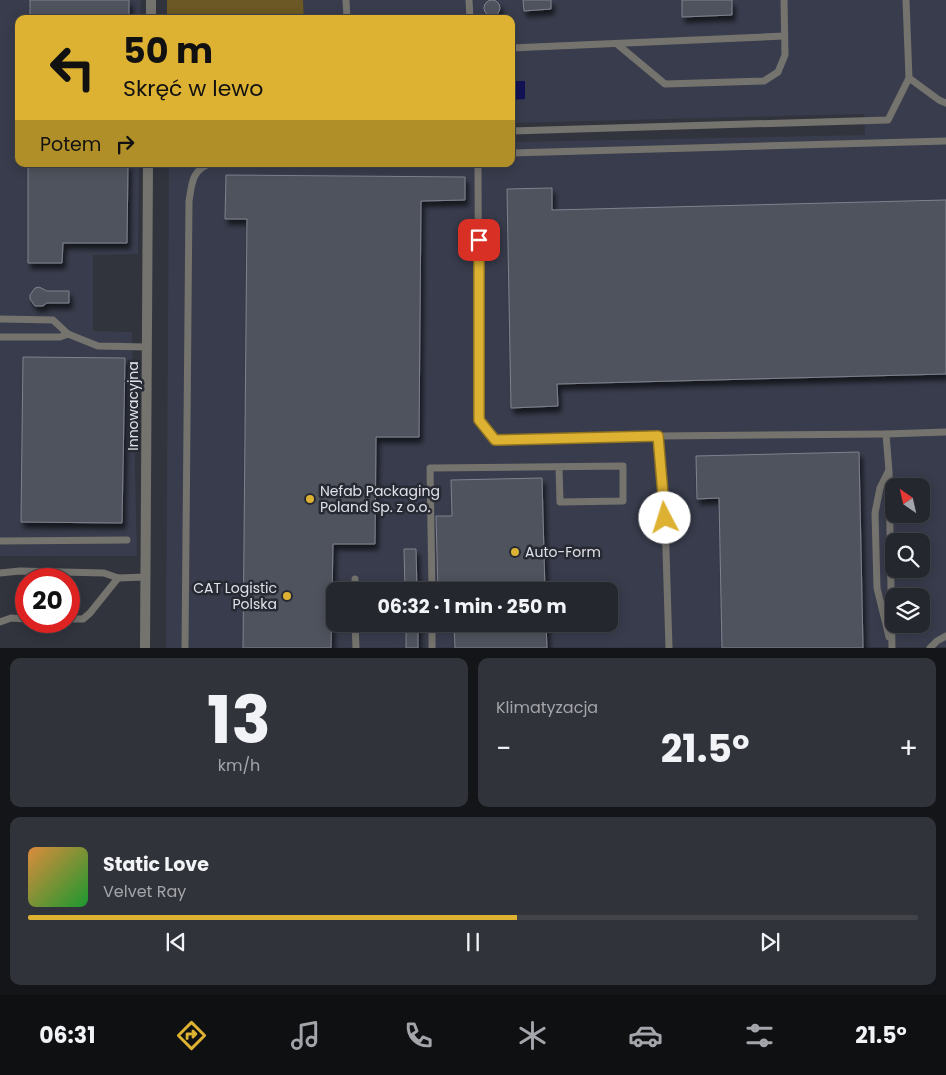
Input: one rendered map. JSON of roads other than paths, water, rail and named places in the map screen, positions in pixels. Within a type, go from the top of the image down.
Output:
[{"type":"street","points":[[151,15],[152,0]]},
{"type":"street","name":"Innowacyjna","points":[[145,648],[148,167]]},
{"type":"lane","points":[[346,0],[347,15]]},
{"type":"lane","points":[[470,0],[470,15]]},
{"type":"lane","points":[[617,44],[665,84],[764,81],[778,72],[786,54],[784,0]]},
{"type":"lane","points":[[515,131],[888,120],[909,78],[906,0]]},
{"type":"lane","points":[[515,48],[784,36]]},
{"type":"lane","points":[[909,78],[946,103]]},
{"type":"lane","points":[[515,153],[946,141]]},
{"type":"lane","points":[[185,648],[189,201],[193,177],[202,167]]},
{"type":"lane","points":[[478,167],[479,420],[495,440],[946,432]]},
{"type":"lane","points":[[0,319],[53,320],[68,334],[98,346],[147,347]]},
{"type":"lane","points":[[0,337],[60,337],[68,334]]},
{"type":"lane","points":[[886,434],[889,471],[892,648]]},
{"type":"lane","points":[[658,436],[665,518],[670,648]]},
{"type":"lane","points":[[432,582],[430,468],[623,466],[623,501],[560,502],[559,467]]},
{"type":"lane","points":[[889,471],[880,488],[875,513],[877,588],[892,648]]},
{"type":"lane","points":[[0,541],[127,540]]},
{"type":"lane","points":[[0,572],[104,573],[118,578],[145,577]]},
{"type":"lane","points":[[80,619],[83,619],[90,613],[118,578]]},
{"type":"lane","points":[[0,622],[15,618]]},
{"type":"lane","points":[[355,632],[356,648]]},
{"type":"lane","points":[[432,632],[432,648]]},
{"type":"lane","points":[[930,648],[946,636]]},
{"type":"place","name":"Nefab Packaging Poland Sp. z o.o.","points":[[310,499]]},
{"type":"place","name":"Auto-Form","points":[[515,552]]},
{"type":"place","name":"CAT Logistic Polska","points":[[287,596]]}]
